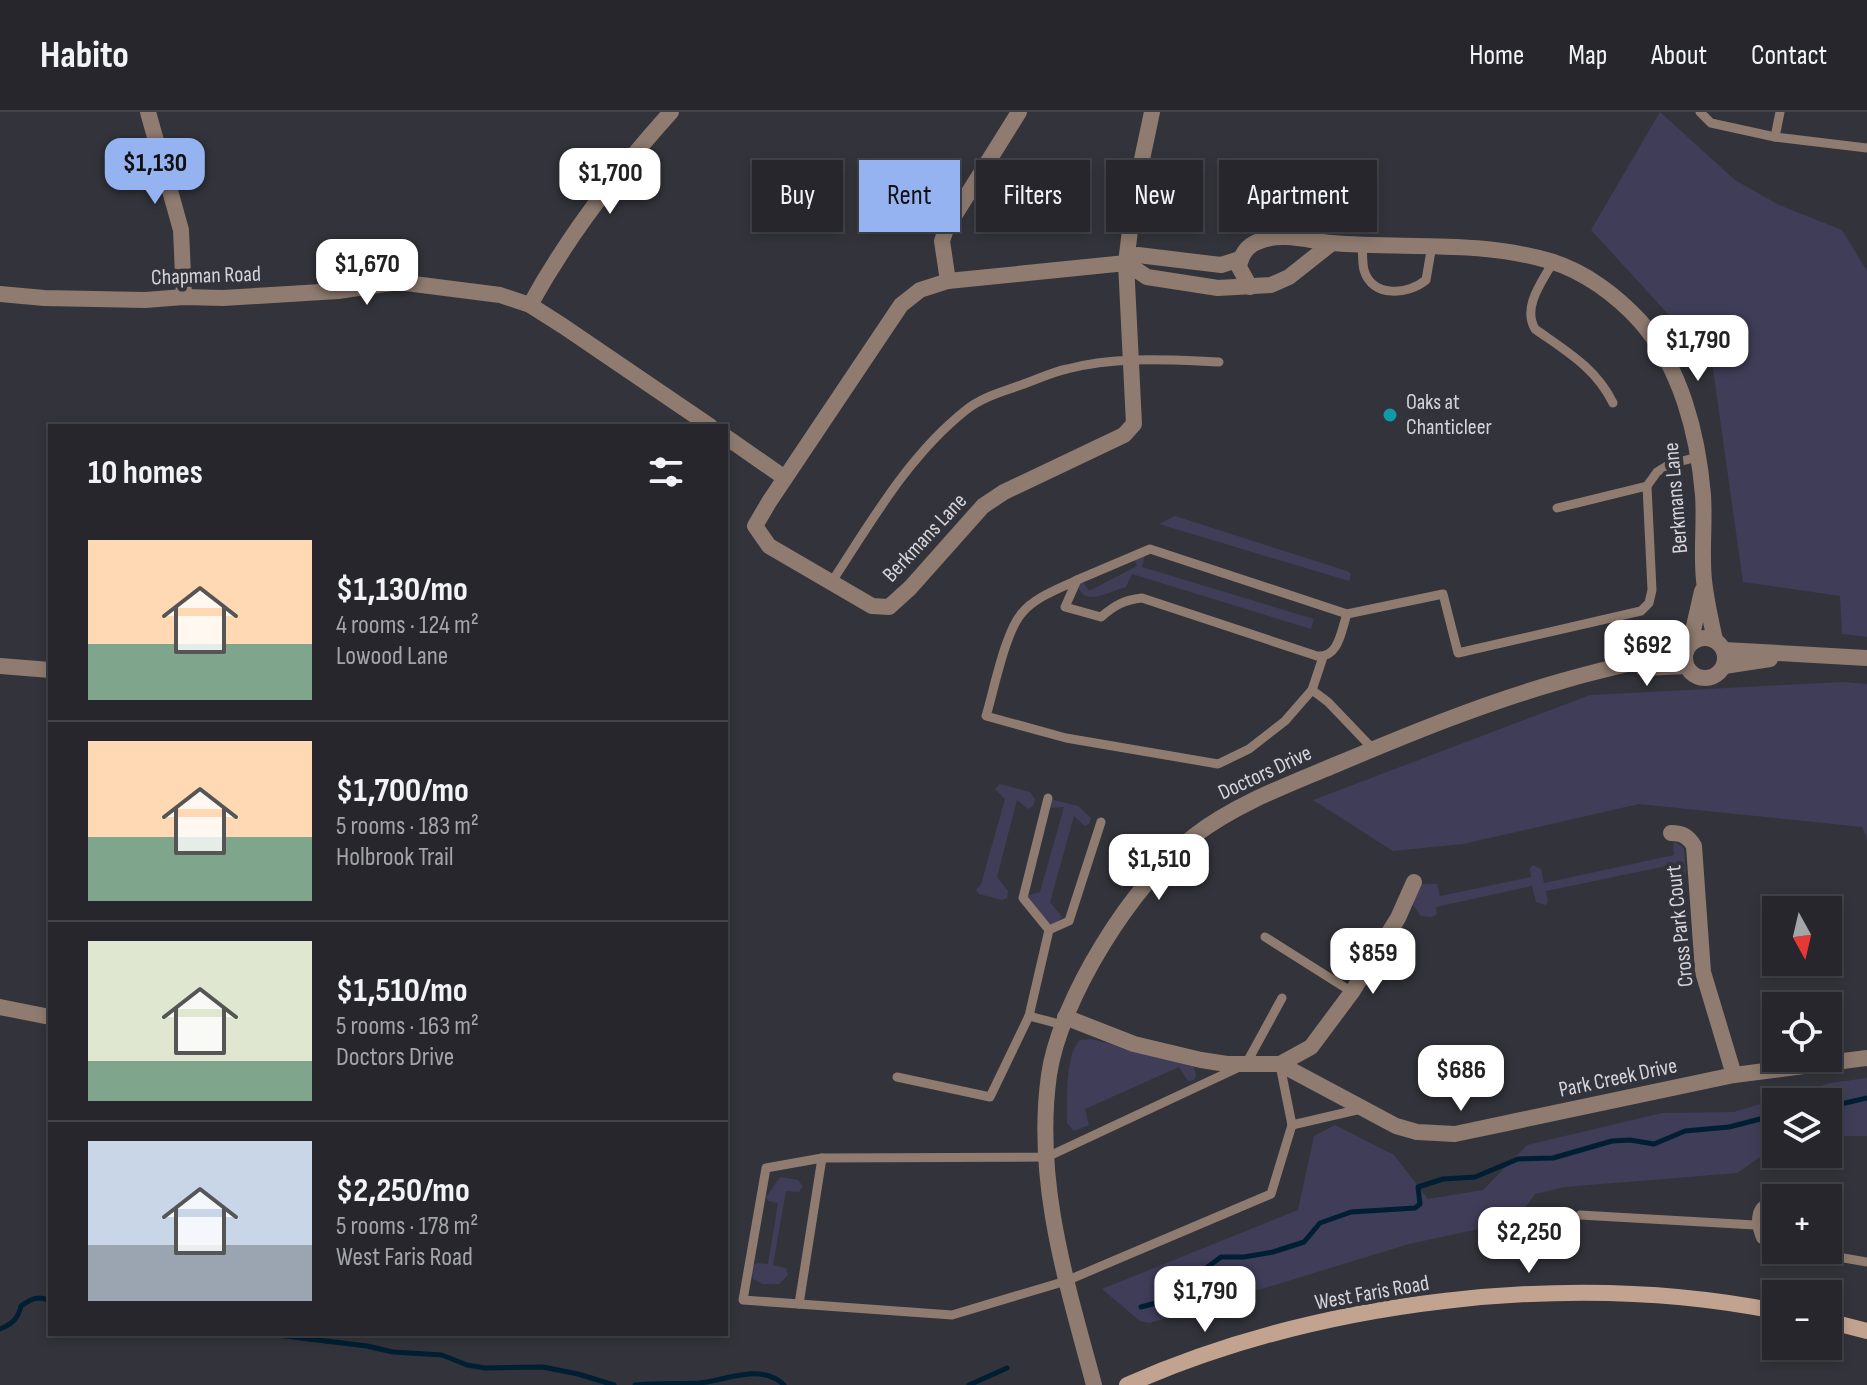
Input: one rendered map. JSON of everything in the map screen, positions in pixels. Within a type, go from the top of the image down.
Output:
[{"type":"main road","name":"West Faris Road","points":[[1127,1385],[1201,1356],[1269,1336],[1395,1308],[1465,1299],[1547,1293],[1619,1295],[1684,1299],[1762,1309]]},
{"type":"main road","points":[[1842,1325],[1867,1331]]},
{"type":"street","points":[[148,112],[181,230],[184,297]]},
{"type":"street","points":[[530,305],[572,233],[671,112]]},
{"type":"street","points":[[948,281],[942,241],[946,229],[1019,112]]},
{"type":"street","points":[[1152,112],[1134,197],[1126,263],[1147,277],[1218,288],[1271,285],[1289,277],[1332,243]]},
{"type":"street","name":"Berkmans Lane","points":[[1126,263],[1134,424],[1124,435],[1004,492],[983,506],[910,588],[889,607],[872,606],[769,546],[755,526],[901,305],[920,290],[948,281],[1126,263],[1138,255],[1221,265],[1240,259],[1244,251],[1260,241],[1286,236],[1332,243],[1491,249],[1553,262],[1594,281],[1640,322],[1670,367],[1690,416],[1698,457],[1703,496],[1704,581],[1721,652]]},
{"type":"street","points":[[1240,259],[1239,267],[1250,287]]},
{"type":"street","name":"Chapman Road","points":[[0,294],[131,300],[277,296],[398,282],[485,293],[530,305],[707,424]]},
{"type":"street","points":[[728,438],[785,478]]},
{"type":"street","name":"Berkmans Lane","points":[[1687,654],[1704,581]]},
{"type":"street","name":"Doctors Drive","points":[[1094,1385],[1066,1281],[1049,1201],[1049,1074],[1064,1021],[1091,966],[1128,909],[1157,872],[1192,838],[1226,815],[1273,791],[1373,749],[1493,702],[1606,669],[1687,654],[1702,638],[1721,652],[1805,653],[1867,658]]},
{"type":"street","name":"Doctors Drive","points":[[1687,654],[1690,672],[1701,678],[1715,676],[1721,652]]},
{"type":"street","points":[[0,666],[48,670]]},
{"type":"street","name":"Cross Park Court","points":[[1671,833],[1680,833],[1689,838],[1694,846],[1703,972],[1734,1075]]},
{"type":"street","points":[[1280,1064],[1311,1047],[1352,992],[1398,918],[1414,882]]},
{"type":"street","points":[[0,1007],[48,1017]]},
{"type":"street","name":"Park Creek Drive","points":[[1064,1021],[1134,1044],[1201,1060],[1280,1064],[1396,1126],[1417,1132],[1455,1134],[1487,1130],[1734,1075],[1867,1058]]},
{"type":"lane","points":[[1700,112],[1711,123],[1775,137],[1867,148]]},
{"type":"lane","points":[[1775,137],[1780,112]]},
{"type":"lane","points":[[1362,244],[1364,271],[1371,283],[1381,290],[1396,292],[1409,290],[1426,280],[1432,245]]},
{"type":"lane","points":[[1553,262],[1531,306],[1530,320],[1535,329],[1586,364],[1605,387],[1613,403]]},
{"type":"lane","points":[[831,583],[903,474],[945,429],[985,398],[1066,369],[1131,360],[1219,362]]},
{"type":"lane","points":[[1323,657],[1312,690],[1285,721],[1249,749],[1218,764],[1066,738],[986,716],[1011,632],[1022,613],[1042,597],[1150,549],[1347,614],[1443,594],[1458,653],[1641,611],[1649,603],[1652,590],[1647,486],[1657,472],[1670,464],[1698,457]]},
{"type":"lane","points":[[1557,508],[1647,486]]},
{"type":"lane","points":[[1077,580],[1065,607],[1101,617],[1125,600],[1142,598],[1323,657],[1334,652],[1347,614]]},
{"type":"lane","points":[[1312,690],[1328,702],[1373,749]]},
{"type":"lane","points":[[1048,798],[1023,898],[1049,930]]},
{"type":"lane","points":[[1049,930],[1069,921],[1101,822]]},
{"type":"lane","points":[[897,1077],[990,1097],[1029,1016],[1049,930]]},
{"type":"lane","points":[[1265,937],[1352,992]]},
{"type":"lane","points":[[1280,1064],[1292,1125],[1271,1194],[1066,1281],[952,1315],[743,1300],[766,1168],[822,1158],[1047,1157],[1246,1064],[1282,998]]},
{"type":"lane","points":[[1029,1016],[1064,1021]]},
{"type":"lane","points":[[1292,1125],[1361,1109]]},
{"type":"lane","points":[[799,1304],[822,1158]]},
{"type":"lane","points":[[1762,1207],[1755,1225],[1762,1239]]},
{"type":"lane","points":[[1580,1215],[1755,1225]]},
{"type":"lane","points":[[1842,1258],[1867,1262]]},
{"type":"shaded area","points":[[1660,112],[1735,180],[1779,205],[1842,230],[1867,271],[1867,637],[1842,634],[1840,596],[1743,582],[1712,362],[1591,230]]},
{"type":"shaded area","points":[[1175,516],[1347,571],[1351,574],[1349,581],[1159,524]]},
{"type":"shaded area","points":[[1132,555],[1145,555],[1142,567],[1314,619],[1311,629],[1132,574],[1126,587],[1105,594],[1091,597],[1081,591],[1078,584],[1083,582],[1089,591],[1137,566]]},
{"type":"shaded area","points":[[1843,682],[1867,684],[1867,839],[1862,827],[1639,804],[1463,844],[1393,851],[1313,800],[1590,695]]},
{"type":"shaded area","points":[[1000,784],[1030,792],[1035,799],[1028,809],[1017,800],[997,877],[1008,891],[1007,898],[1002,900],[979,894],[976,890],[981,884],[1005,799],[995,789]]},
{"type":"shaded area","points":[[1050,799],[1078,806],[1091,818],[1085,826],[1074,816],[1050,902],[1062,917],[1055,925],[1044,925],[1020,902],[1023,897],[1040,892],[1064,807],[1048,808]]},
{"type":"shaded area","points":[[1675,842],[1684,848],[1686,876],[1683,879],[1679,877],[1676,864],[1546,891],[1548,902],[1545,905],[1536,902],[1532,886],[1436,907],[1437,914],[1432,917],[1421,916],[1413,905],[1418,884],[1437,884],[1440,896],[1531,877],[1530,868],[1533,865],[1541,869],[1544,883],[1674,855]]},
{"type":"shaded area","points":[[1091,1039],[1193,1065],[1196,1075],[1194,1080],[1188,1081],[1179,1067],[1085,1109],[1089,1125],[1074,1131],[1067,1123],[1069,1067],[1080,1040]]},
{"type":"shaded area","points":[[1867,1078],[1867,1136],[1842,1136],[1842,1088],[1813,1088]]},
{"type":"shaded area","points":[[1762,1104],[1762,1156],[1737,1173],[1565,1187],[1535,1194],[1516,1221],[1409,1244],[1150,1323],[1140,1321],[1102,1289],[1298,1210],[1314,1136],[1335,1125],[1394,1155],[1428,1199],[1483,1190],[1527,1145],[1662,1113],[1734,1112]]},
{"type":"shaded area","points":[[780,1177],[798,1180],[803,1186],[799,1192],[786,1191],[773,1265],[786,1268],[788,1275],[779,1284],[763,1284],[753,1279],[751,1267],[757,1263],[768,1264],[778,1203],[768,1201],[766,1197]]},
{"type":"waterway","points":[[1842,1104],[1867,1098]]},
{"type":"waterway","points":[[1141,1307],[1160,1302],[1221,1257],[1273,1252],[1304,1242],[1320,1223],[1351,1212],[1415,1208],[1420,1204],[1418,1187],[1443,1179],[1475,1177],[1518,1159],[1553,1158],[1612,1141],[1654,1144],[1685,1131],[1729,1127],[1762,1119]]},
{"type":"waterway","points":[[0,1329],[14,1320],[21,1306],[28,1301],[38,1298],[48,1300]]},
{"type":"waterway","points":[[284,1336],[393,1352],[442,1355],[485,1368],[543,1367],[614,1385]]},
{"type":"waterway","points":[[969,1385],[1007,1368]]},
{"type":"waterway","points":[[635,1385],[699,1383],[754,1374],[775,1378],[784,1385]]},
{"type":"place","name":"Oaks at Chanticleer","points":[[1390,415]]}]
